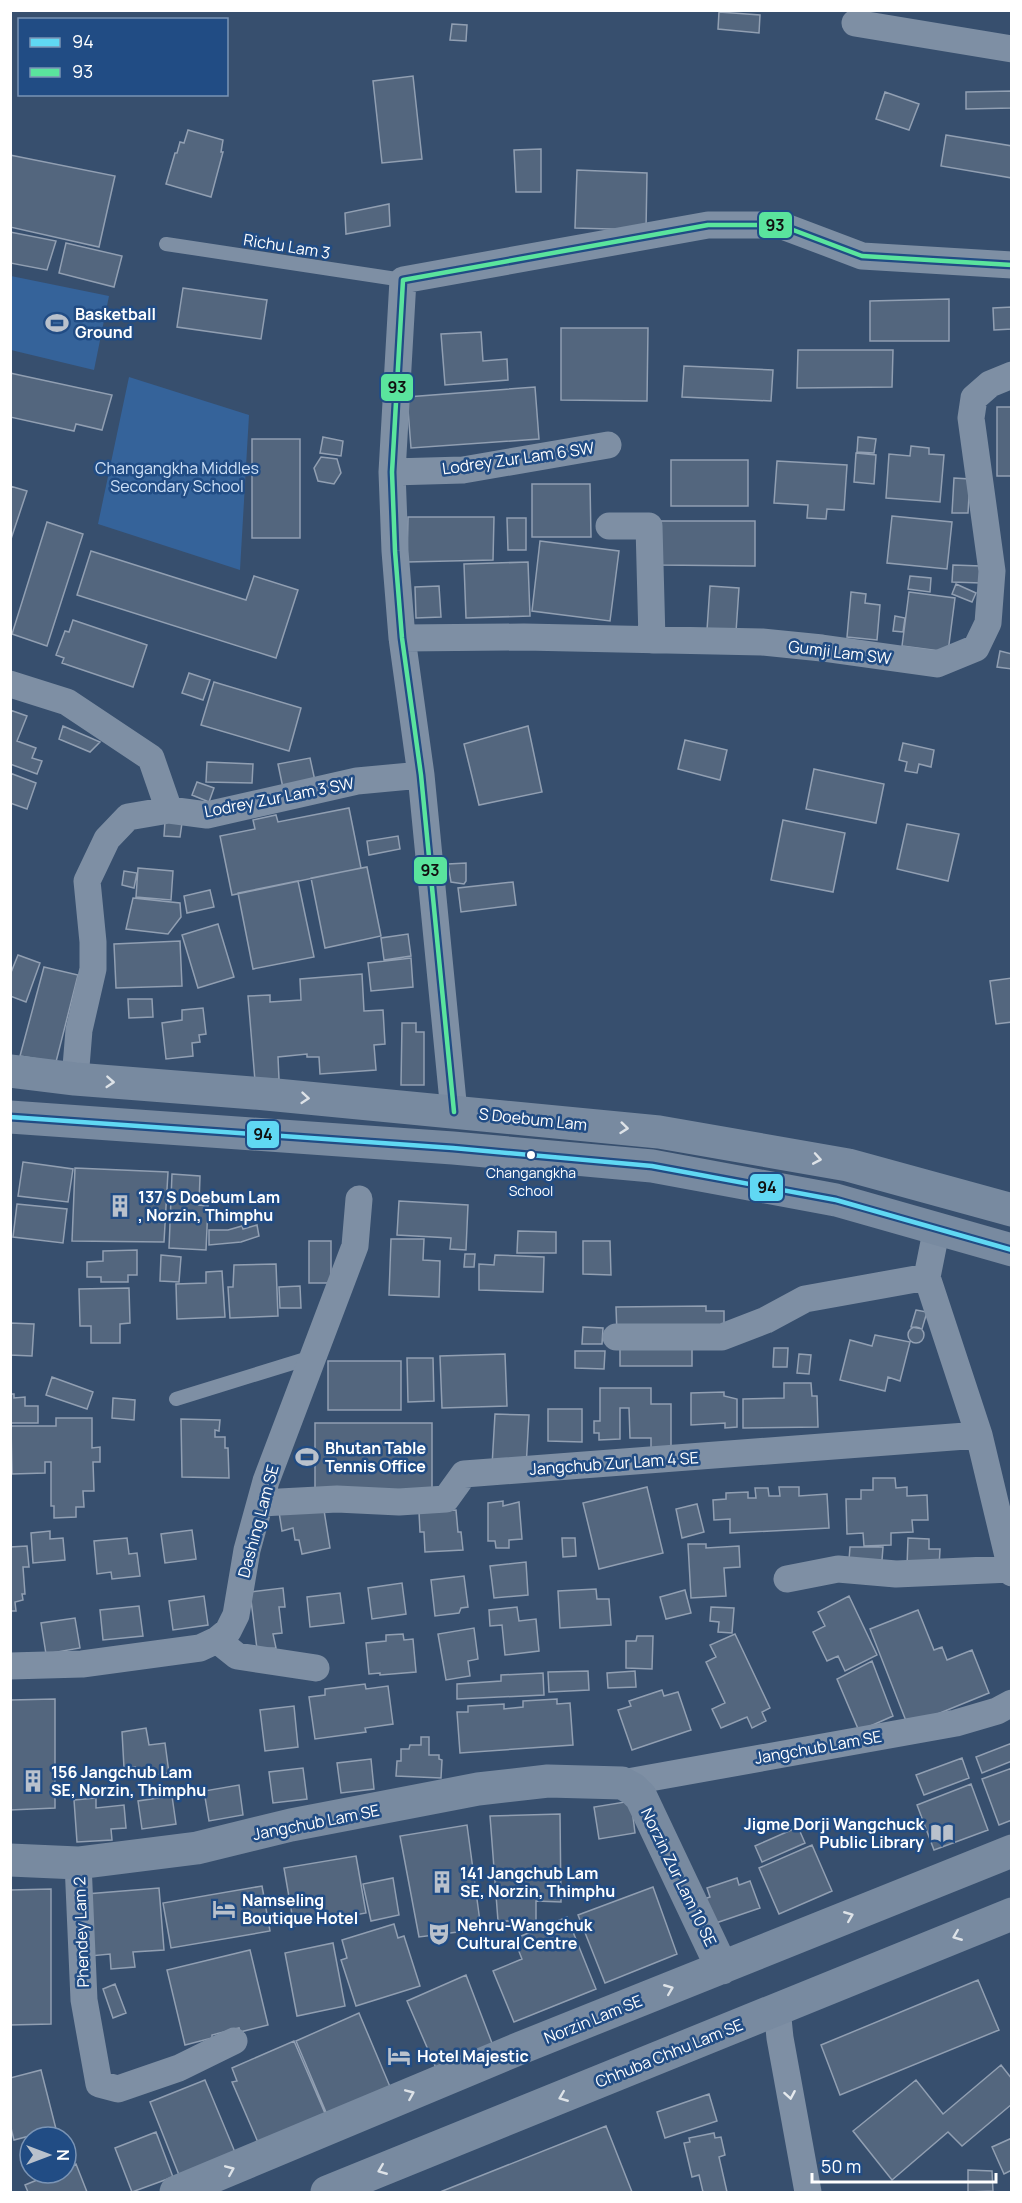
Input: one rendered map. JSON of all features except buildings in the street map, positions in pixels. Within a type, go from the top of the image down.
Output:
[{"type":"main road","name":"S Doebum Lam","points":[[10,1071],[75,1079],[221,1090],[659,1132],[836,1162],[934,1187],[1011,1210]]},
{"type":"main road","points":[[10,1117],[441,1147],[652,1166],[836,1200],[1011,1250]]},
{"type":"main road","name":"Jangchub Lam SE","points":[[10,1860],[78,1863],[197,1848],[291,1825],[478,1789],[548,1781],[628,1786]]},
{"type":"main road","name":"Norzin Zur Lam 10 SE","points":[[628,1786],[641,1797],[722,1968]]},
{"type":"main road","name":"Norzin Lam SE","points":[[189,2190],[518,2049],[1011,1851]]},
{"type":"main road","name":"Chhuba Chhu Lam SE","points":[[327,2193],[778,2024],[1011,1914]]},
{"type":"street","points":[[855,23],[1011,49]]},
{"type":"street","points":[[454,1112],[435,851],[421,775],[402,638],[395,551],[392,472],[403,280],[708,225],[780,225],[862,256],[1011,265]]},
{"type":"street","name":"Gumji Lam SW","points":[[402,638],[524,637],[762,642],[937,664],[976,648],[988,623],[992,571],[971,418],[974,398],[990,384],[1011,375]]},
{"type":"street","name":"Lodrey Zur Lam 6 SW","points":[[392,472],[463,470],[608,445]]},
{"type":"street","points":[[609,526],[649,526],[652,640]]},
{"type":"street","points":[[10,684],[67,702],[151,758],[169,810]]},
{"type":"street","name":"Lodrey Zur Lam 3 SW","points":[[75,1079],[79,1030],[92,982],[93,969],[93,942],[87,900],[87,881],[107,839],[128,817],[169,810],[207,815],[357,781],[421,775]]},
{"type":"street","name":"Dashing Lam SE","points":[[217,1640],[228,1631],[236,1615],[247,1550],[266,1481],[355,1246],[359,1199]]},
{"type":"street","points":[[787,1579],[838,1569],[896,1574],[1011,1571],[979,1435],[927,1277],[937,1227]]},
{"type":"street","points":[[616,1337],[722,1337],[765,1320],[805,1299],[927,1277]]},
{"type":"street","name":"Jangchub Zur Lam 4 SE","points":[[261,1503],[337,1499],[399,1502],[446,1499],[464,1474],[979,1435]]},
{"type":"street","points":[[10,1666],[82,1664],[200,1648],[217,1640],[237,1656],[316,1668]]},
{"type":"street","name":"Jangchub Lam SE","points":[[628,1786],[956,1723],[997,1711],[1011,1703]]},
{"type":"street","name":"Phendey Lam 2","points":[[78,1863],[84,2000],[99,2084],[118,2089],[179,2068],[234,2041]]},
{"type":"street","points":[[778,2024],[808,2193]]},
{"type":"lane","name":"Richu Lam 3","points":[[166,244],[403,280]]},
{"type":"lane","points":[[176,1399],[312,1357]]},
{"type":"green space","name":"Basketball Ground","points":[[11,276],[109,296],[94,370],[11,350]]},
{"type":"green space","name":"Changangkha Middles Secondary School","points":[[129,377],[249,415],[240,570],[98,524]]},
{"type":"transit line","name":"93","points":[[454,1112],[421,775],[402,638],[395,551],[392,472],[403,280],[708,225],[780,225],[862,256],[1012,265]]},
{"type":"transit line","name":"94","points":[[10,1117],[453,1148],[652,1166],[836,1200],[1012,1250]]},
{"type":"place","name":"Basketball Ground","points":[[57,323]]},
{"type":"place","name":"Changangkha School","points":[[531,1155]]},
{"type":"place","name":"137 S Doebum Lam , Norzin, Thimphu","points":[[120,1206]]},
{"type":"place","name":"Bhutan Table Tennis Office","points":[[307,1457]]},
{"type":"place","name":"156 Jangchub Lam SE, Norzin, Thimphu","points":[[33,1781]]},
{"type":"place","name":"Jigme Dorji Wangchuck Public Library","points":[[942,1833]]},
{"type":"place","name":"141 Jangchub Lam SE, Norzin, Thimphu","points":[[442,1882]]},
{"type":"place","name":"Namseling Boutique Hotel","points":[[224,1909]]},
{"type":"place","name":"Nehru-Wangchuk Cultural Centre","points":[[439,1934]]},
{"type":"place","name":"Hotel Majestic","points":[[399,2056]]}]
